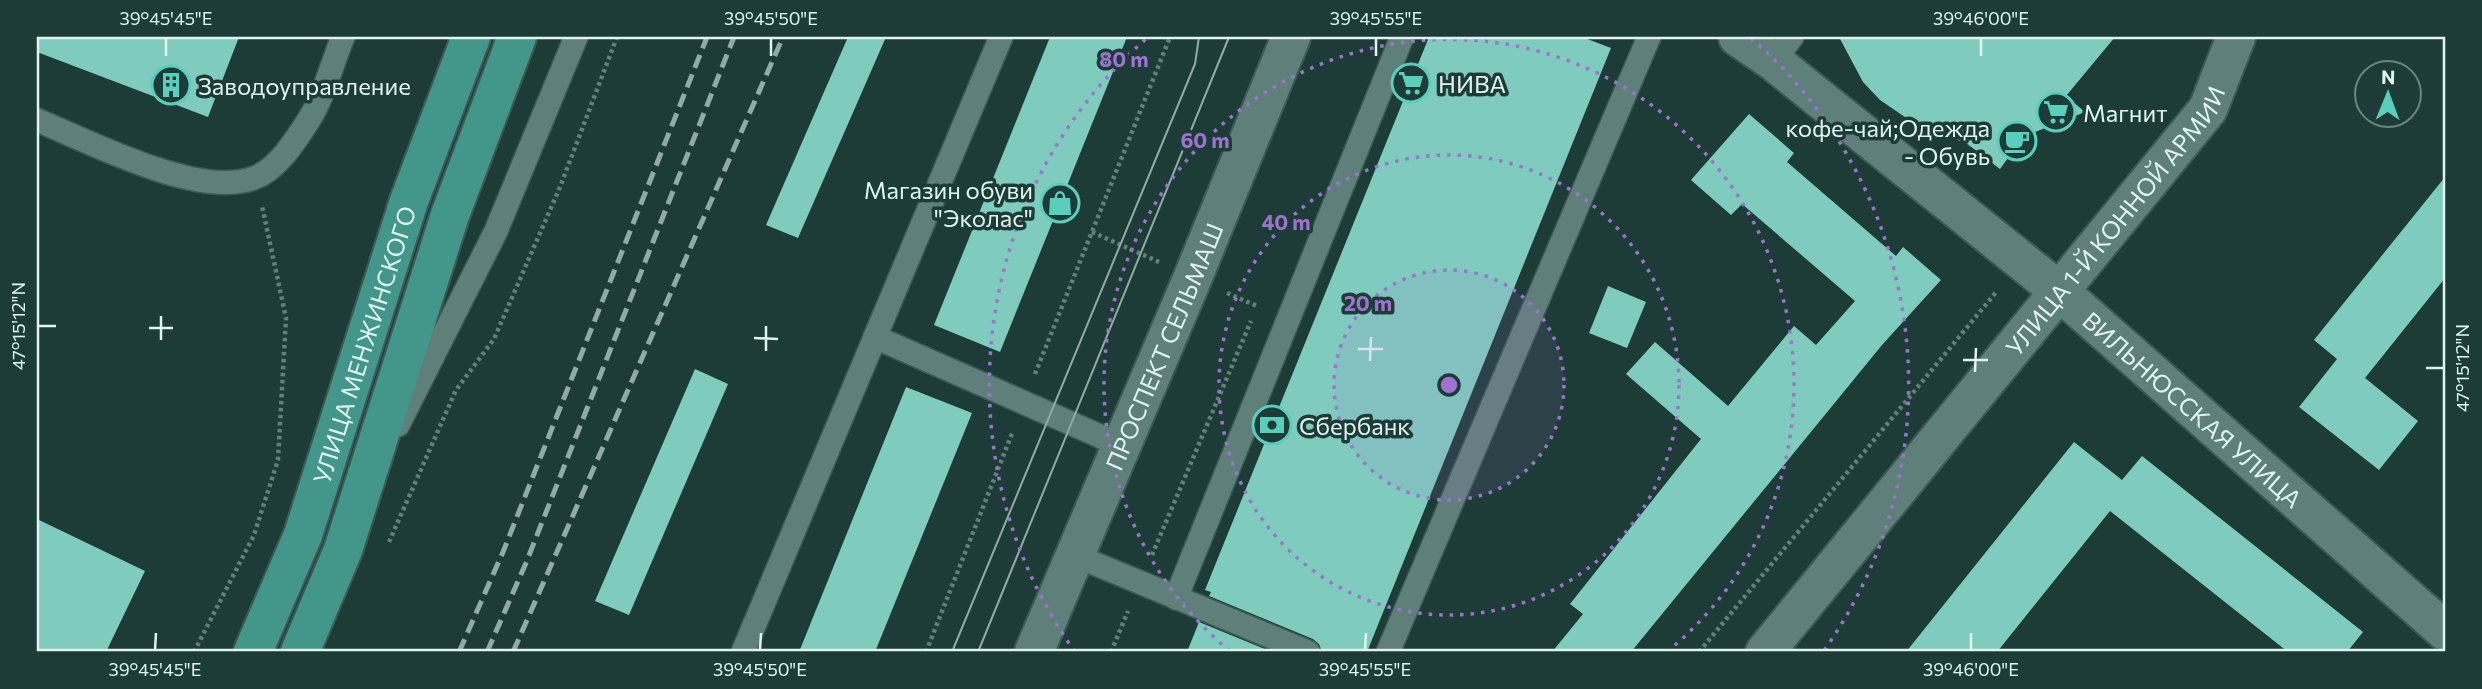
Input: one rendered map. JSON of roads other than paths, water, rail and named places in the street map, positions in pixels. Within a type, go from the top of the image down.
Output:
[{"type":"main road","name":"УЛИЦА МЕНЖИНСКОГО","points":[[253,652],[303,535],[409,201],[471,37]]},
{"type":"main road","name":"УЛИЦА МЕНЖИНСКОГО","points":[[300,652],[344,550],[450,215],[517,37]]},
{"type":"main road","name":"ПРОСПЕКТ СЕЛЬМАШ","points":[[1034,652],[1193,277],[1290,37]]},
{"type":"main road","name":"ВИЛЬНЮССКАЯ УЛИЦА","points":[[1738,37],[1782,49],[2445,631]]},
{"type":"main road","name":"УЛИЦА 1-Й КОННОЙ АРМИИ","points":[[1765,652],[2208,109],[2236,37]]},
{"type":"lane","points":[[37,120],[156,169],[213,184],[255,178],[278,161],[310,118],[343,37]]},
{"type":"lane","points":[[360,500],[496,231],[576,37]]},
{"type":"lane","points":[[743,652],[1001,37]]},
{"type":"lane","points":[[1177,597],[1402,37]]},
{"type":"lane","points":[[1388,652],[1649,37]]},
{"type":"lane","points":[[875,337],[1120,445]]},
{"type":"lane","points":[[1074,555],[1301,651]]},
{"type":"tram line","points":[[952,652],[1195,64],[1199,37]]},
{"type":"tram line","points":[[978,652],[1229,37]]},
{"type":"railway","points":[[459,652],[503,552],[707,37]]},
{"type":"railway","points":[[487,652],[526,563],[734,37]]},
{"type":"railway","points":[[513,652],[783,37]]},
{"type":"place","name":"НИВА","points":[[1411,83]]},
{"type":"place","name":"Заводоуправление","points":[[171,85]]},
{"type":"place","name":"Магнит","points":[[2056,112]]},
{"type":"place","name":"кофе-чай;Одежда - Обувь","points":[[2017,141]]},
{"type":"place","name":"Магазин обуви \"Эколас\"","points":[[1060,203]]},
{"type":"place","name":"Сбербанк","points":[[1272,425]]}]
